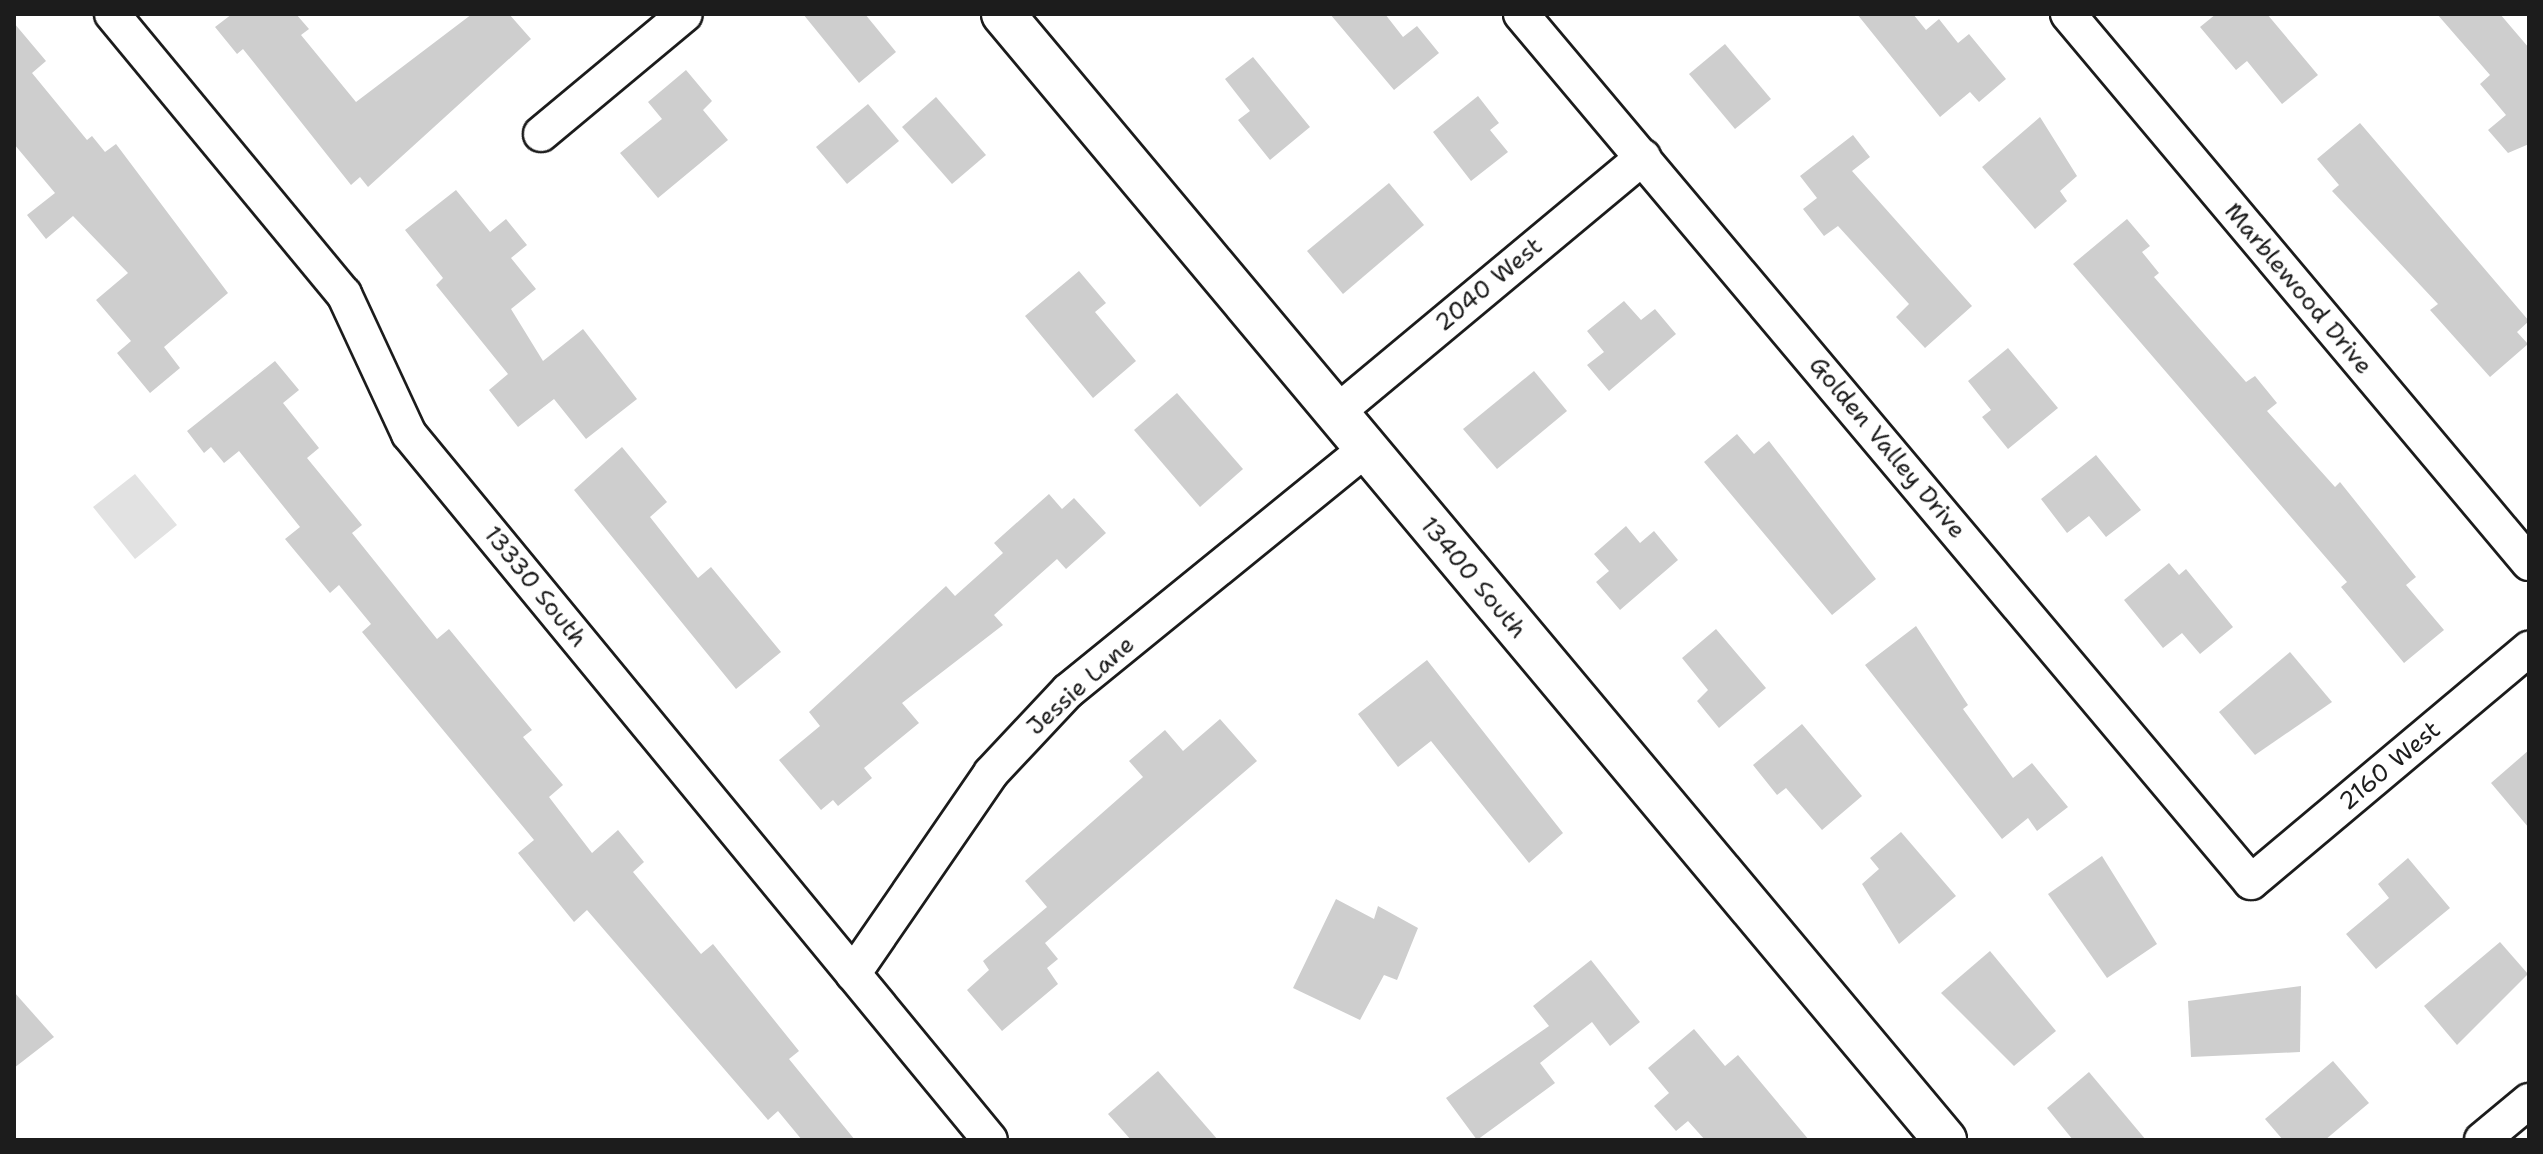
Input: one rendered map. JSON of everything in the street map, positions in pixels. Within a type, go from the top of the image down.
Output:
[{"type":"street","name":"13330 South","points":[[112,14],[344,294],[409,434],[990,1140]]},
{"type":"street","points":[[541,134],[685,14]]},
{"type":"street","name":"13400 South","points":[[1003,14],[1945,1140]]},
{"type":"street","name":"Golden Valley Drive","points":[[1521,14],[2251,882]]},
{"type":"street","name":"Marblewood Drive","points":[[2068,14],[2529,563]]},
{"type":"street","name":"2040 West","points":[[1336,413],[1643,157]]},
{"type":"street","name":"Jessie Lane","points":[[853,974],[991,773],[1068,691],[1365,450]]},
{"type":"street","name":"2160 West","points":[[2251,882],[2529,649]]},
{"type":"street","points":[[2482,1140],[2529,1101]]},
{"type":"shaded area","points":[[135,474],[177,525],[135,559],[93,507]]},
{"type":"building","points":[[232,14],[296,14],[309,29],[301,35],[356,102],[472,14],[509,14],[531,39],[368,187],[360,177],[351,185],[243,49],[237,54],[215,27]]},
{"type":"building","points":[[803,14],[865,14],[896,52],[859,83]]},
{"type":"building","points":[[1330,14],[1385,14],[1403,37],[1417,26],[1439,53],[1394,90]]},
{"type":"building","points":[[1857,14],[1913,14],[1926,30],[1939,19],[1958,43],[1969,34],[2006,79],[1979,102],[1970,92],[1940,117]]},
{"type":"building","points":[[2216,14],[2267,14],[2318,75],[2282,104],[2247,61],[2236,70],[2200,27]]},
{"type":"building","points":[[2437,14],[2500,14],[2529,48],[2529,144],[2508,153],[2488,130],[2506,115],[2480,84],[2490,75]]},
{"type":"building","points":[[14,23],[46,61],[32,73],[87,140],[92,136],[105,152],[116,144],[228,293],[164,347],[180,368],[150,393],[117,353],[131,341],[96,300],[128,273],[73,216],[46,239],[27,215],[55,193],[14,144]]},
{"type":"building","points":[[1725,44],[1771,99],[1735,129],[1689,74]]},
{"type":"building","points":[[1253,57],[1310,127],[1270,160],[1238,120],[1250,111],[1225,79]]},
{"type":"building","points":[[686,70],[712,101],[703,110],[728,140],[658,198],[620,153],[662,119],[648,102]]},
{"type":"building","points":[[1478,96],[1499,123],[1490,130],[1508,152],[1471,181],[1433,132]]},
{"type":"building","points":[[936,97],[986,155],[952,184],[902,127]]},
{"type":"building","points":[[868,104],[899,141],[847,184],[816,147]]},
{"type":"building","points":[[2040,117],[2077,176],[2060,191],[2067,201],[2035,229],[1982,167]]},
{"type":"building","points":[[2360,123],[2529,321],[2517,332],[2528,344],[2490,377],[2430,310],[2438,304],[2332,191],[2339,185],[2317,159]]},
{"type":"building","points":[[1853,135],[1870,157],[1852,171],[1972,306],[1925,348],[1896,317],[1909,304],[1838,226],[1824,236],[1803,209],[1817,198],[1800,176]]},
{"type":"building","points":[[1389,183],[1424,225],[1343,294],[1307,251]]},
{"type":"building","points":[[456,190],[490,232],[506,219],[527,245],[511,258],[536,289],[511,309],[543,361],[583,329],[637,399],[586,439],[554,399],[518,427],[489,390],[508,374],[436,285],[443,278],[405,230]]},
{"type":"building","points":[[2127,219],[2150,246],[2142,252],[2159,273],[2154,277],[2246,382],[2255,376],[2277,403],[2267,411],[2335,487],[2340,482],[2416,577],[2406,585],[2444,630],[2404,663],[2341,587],[2347,582],[2073,264]]},
{"type":"building","points":[[1079,271],[1106,303],[1095,312],[1136,361],[1093,398],[1025,316]]},
{"type":"building","points":[[1624,301],[1641,320],[1655,309],[1676,334],[1609,391],[1587,365],[1604,352],[1587,331]]},
{"type":"building","points":[[2008,348],[2058,408],[2008,449],[1982,417],[1991,410],[1968,381]]},
{"type":"building","points":[[275,361],[299,390],[283,403],[319,448],[307,458],[362,525],[352,533],[437,639],[449,629],[532,730],[523,737],[563,785],[549,797],[592,853],[618,830],[644,862],[633,872],[701,954],[713,944],[799,1051],[789,1059],[855,1140],[802,1140],[778,1111],[768,1120],[587,910],[574,922],[518,853],[534,840],[362,632],[371,624],[339,585],[330,593],[285,539],[300,527],[239,451],[224,463],[211,447],[204,453],[187,431]]},
{"type":"building","points":[[1534,371],[1567,411],[1497,469],[1463,429]]},
{"type":"building","points":[[1177,393],[1243,469],[1200,507],[1134,430]]},
{"type":"building","points":[[1737,434],[1754,454],[1769,441],[1876,579],[1832,615],[1704,462]]},
{"type":"building","points":[[622,447],[667,502],[650,517],[698,578],[711,567],[781,652],[736,689],[574,490]]},
{"type":"building","points":[[2096,455],[2141,510],[2106,537],[2089,516],[2067,533],[2041,499]]},
{"type":"building","points":[[1049,494],[1062,509],[1074,498],[1106,533],[1066,569],[1057,559],[994,615],[1003,625],[902,703],[919,723],[864,768],[872,778],[838,806],[833,800],[821,810],[779,760],[820,726],[809,712],[946,586],[955,596],[1003,553],[994,543]]},
{"type":"building","points":[[1626,526],[1640,543],[1654,531],[1678,560],[1620,610],[1596,582],[1609,571],[1594,554]]},
{"type":"building","points":[[2169,563],[2179,575],[2186,569],[2233,627],[2200,654],[2182,633],[2163,648],[2124,600]]},
{"type":"building","points":[[1916,626],[1968,705],[1963,709],[2013,778],[2032,763],[2068,807],[2037,831],[2028,818],[2002,839],[1865,665]]},
{"type":"building","points":[[1716,629],[1766,688],[1719,728],[1697,701],[1708,690],[1682,658]]},
{"type":"building","points":[[2290,652],[2332,702],[2255,755],[2219,712]]},
{"type":"building","points":[[1427,660],[1563,833],[1529,863],[1431,741],[1398,767],[1358,714]]},
{"type":"building","points":[[1220,719],[1257,761],[1045,943],[1058,959],[1047,968],[1058,984],[1002,1031],[967,990],[989,970],[983,961],[1047,907],[1025,881],[1143,777],[1129,761],[1165,730],[1183,751]]},
{"type":"building","points":[[1802,724],[1862,796],[1822,830],[1786,788],[1777,795],[1753,765]]},
{"type":"building","points":[[2529,750],[2529,828],[2491,783]]},
{"type":"building","points":[[1901,832],[1956,896],[1899,944],[1862,884],[1879,869],[1870,858]]},
{"type":"building","points":[[2102,856],[2157,944],[2107,978],[2048,894]]},
{"type":"building","points":[[2408,858],[2450,908],[2376,969],[2346,934],[2389,898],[2378,884]]},
{"type":"building","points":[[1336,899],[1374,919],[1378,906],[1418,928],[1397,980],[1384,975],[1360,1020],[1293,988]]},
{"type":"building","points":[[2500,942],[2528,974],[2457,1045],[2424,1006]]},
{"type":"building","points":[[1990,951],[2056,1031],[2014,1066],[1941,993]]},
{"type":"building","points":[[1591,960],[1640,1022],[1610,1046],[1592,1022],[1540,1063],[1555,1083],[1477,1140],[1446,1098],[1549,1026],[1533,1006]]},
{"type":"building","points":[[2301,986],[2300,1052],[2191,1057],[2188,1001]]},
{"type":"building","points":[[14,992],[54,1037],[14,1068]]},
{"type":"building","points":[[1694,1029],[1725,1066],[1738,1055],[1809,1140],[1705,1140],[1688,1121],[1676,1131],[1654,1106],[1669,1093],[1648,1068]]},
{"type":"building","points":[[2333,1061],[2369,1103],[2325,1140],[2283,1140],[2265,1119]]},
{"type":"building","points":[[1158,1071],[1218,1140],[1131,1140],[1108,1114]]},
{"type":"building","points":[[2089,1072],[2146,1140],[2073,1140],[2047,1108]]}]
